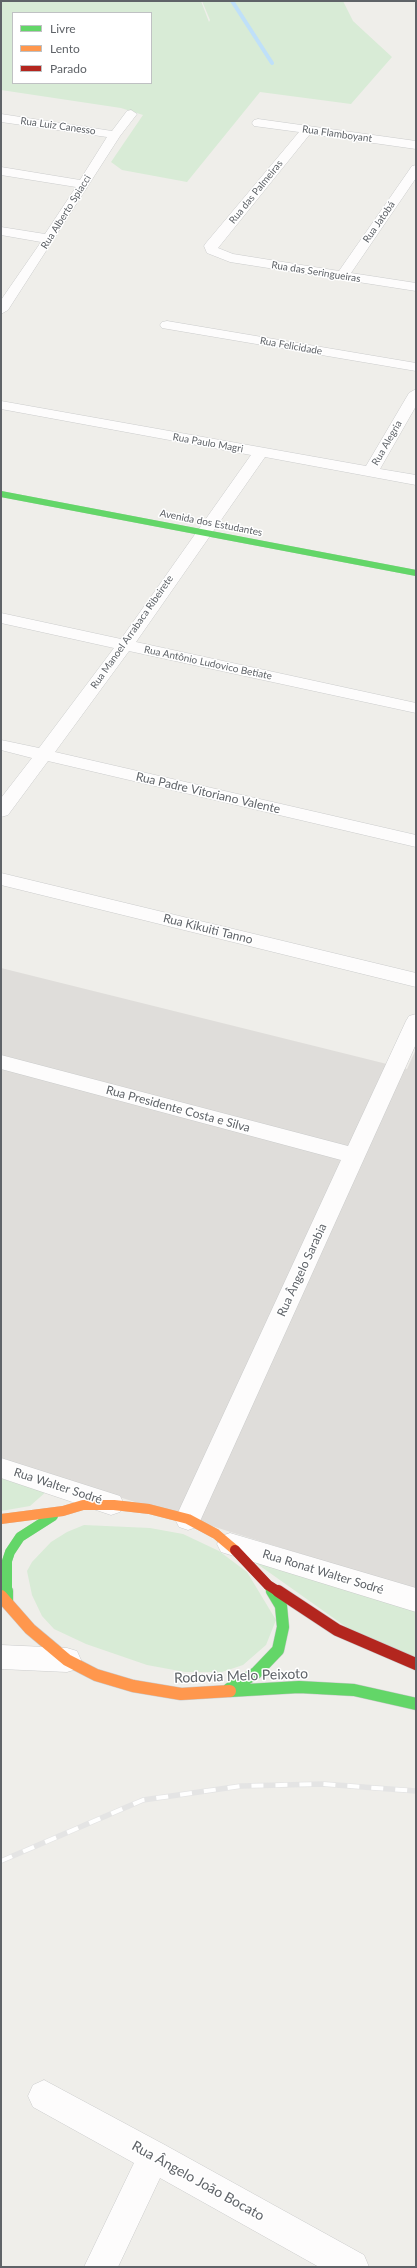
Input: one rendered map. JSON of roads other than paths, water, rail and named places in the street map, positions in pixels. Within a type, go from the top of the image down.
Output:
[{"type":"main road","name":"Avenida dos Estudantes","points":[[1,494],[199,543],[416,573]]},
{"type":"main road","points":[[1,1519],[62,1511],[83,1505],[114,1505],[149,1509],[188,1519],[216,1534],[230,1544],[268,1585],[281,1606],[283,1627],[278,1650],[256,1673],[226,1691]]},
{"type":"main road","points":[[4,1599],[7,1562],[10,1552],[20,1537],[62,1511]]},
{"type":"main road","points":[[268,1585],[337,1630],[416,1664]]},
{"type":"main road","name":"Rodovia Melo Peixoto","points":[[4,1599],[30,1629],[67,1660],[96,1675],[134,1686],[181,1694],[299,1687],[354,1690],[416,1704]]},
{"type":"street","name":"Rua Alberto Spiacci","points":[[3,304],[49,239],[115,135],[131,114]]},
{"type":"street","name":"Rua Luiz Canesso","points":[[1,118],[115,135]]},
{"type":"street","name":"Rua Flamboyant","points":[[258,123],[416,145]]},
{"type":"street","name":"Rua das Palmeiras","points":[[216,254],[211,246],[307,130]]},
{"type":"street","name":"Rua Jatobá","points":[[342,276],[416,169]]},
{"type":"street","points":[[1,171],[84,184]]},
{"type":"street","points":[[1,231],[49,239]]},
{"type":"street","name":"Rua das Seringueiras","points":[[216,254],[230,258],[416,287]]},
{"type":"street","name":"Rua Felicidade","points":[[167,325],[416,367]]},
{"type":"street","name":"Rua Alegria","points":[[370,472],[416,393]]},
{"type":"street","name":"Rua Paulo Magri","points":[[1,405],[416,480]]},
{"type":"street","name":"Rua Manoel Arrabaca Ribeirete","points":[[1,811],[125,645],[199,543],[262,452]]},
{"type":"street","name":"Rua Antônio Ludovico Betiate","points":[[1,618],[416,708]]},
{"type":"street","name":"Rua Padre Vitoriano Valente","points":[[1,745],[416,841]]},
{"type":"street","name":"Rua Kikuiti Tanno","points":[[1,879],[416,980]]},
{"type":"street","name":"Rua Ângelo Sarabia","points":[[188,1519],[416,1021]]},
{"type":"street","name":"Rua Presidente Costa e Silva","points":[[1,1062],[355,1156]]},
{"type":"street","name":"Rua Walter Sodré","points":[[1,1468],[114,1505]]},
{"type":"street","name":"Rua Ronat Walter Sodré","points":[[230,1544],[416,1600]]},
{"type":"street","points":[[1,1657],[67,1660]]},
{"type":"street","name":"Rua Ângelo João Bocato","points":[[44,2096],[352,2267]]},
{"type":"street","points":[[101,2267],[154,2156]]},
{"type":"waterway","points":[[232,1],[272,63]]},
{"type":"railway","points":[[1,1861],[143,1800],[241,1786],[323,1784],[416,1791]]}]
